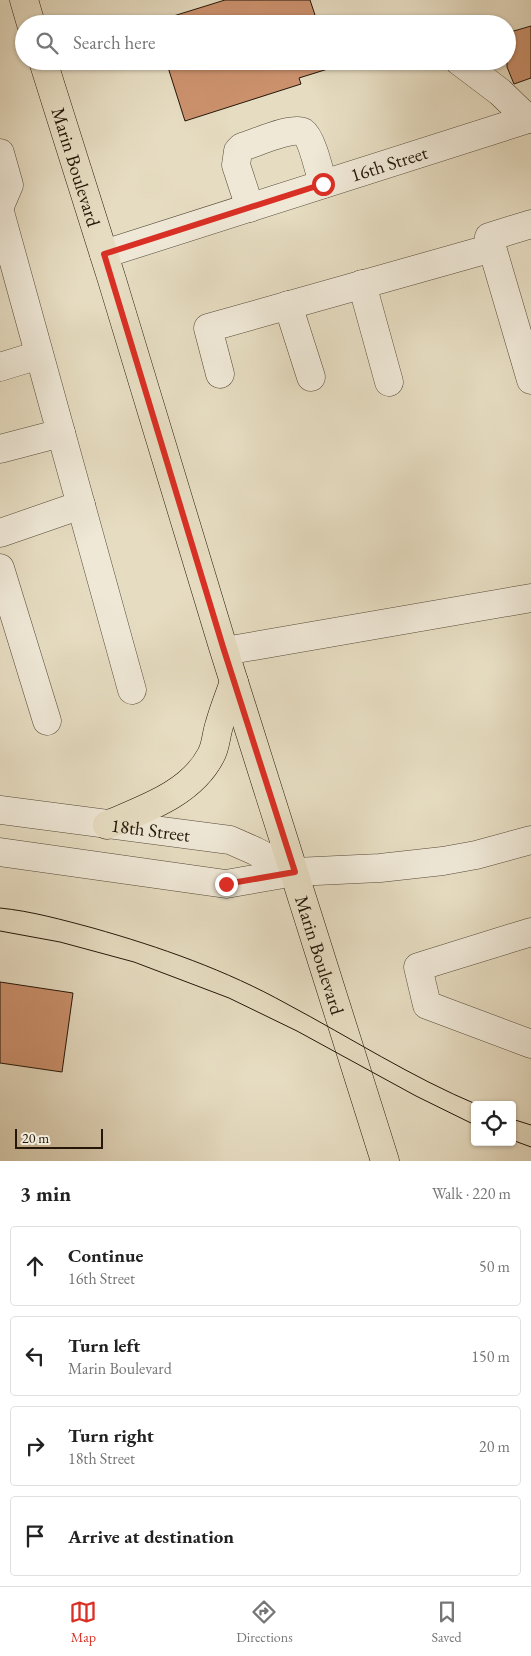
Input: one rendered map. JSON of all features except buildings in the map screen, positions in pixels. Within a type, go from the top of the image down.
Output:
[{"type":"main road","points":[[24,0],[28,15]]},
{"type":"main road","name":"Marin Boulevard","points":[[46,70],[104,254],[234,682],[385,1161]]},
{"type":"main road","points":[[107,825],[169,796],[180,789],[202,768],[211,755],[234,682]]},
{"type":"street","points":[[471,70],[500,92],[530,119]]},
{"type":"street","name":"16th Street","points":[[104,254],[530,119]]},
{"type":"street","points":[[250,208],[236,165],[238,151],[242,147],[275,136],[296,131],[303,132],[309,139],[323,184]]},
{"type":"street","points":[[0,153],[9,185],[0,206]]},
{"type":"street","points":[[0,212],[8,273],[39,355],[132,690]]},
{"type":"street","points":[[531,224],[489,237],[531,380]]},
{"type":"street","points":[[220,374],[208,328],[492,248]]},
{"type":"street","points":[[362,284],[389,382]]},
{"type":"street","points":[[288,305],[311,377]]},
{"type":"street","points":[[0,367],[39,355]]},
{"type":"street","points":[[0,449],[61,432]]},
{"type":"street","points":[[0,533],[81,506]]},
{"type":"street","points":[[0,568],[47,721]]},
{"type":"street","points":[[225,651],[531,598]]},
{"type":"street","name":"18th Street","points":[[0,810],[230,840],[295,872]]},
{"type":"street","points":[[0,852],[226,884],[295,872],[380,868],[443,861],[476,855],[531,840]]},
{"type":"street","points":[[531,932],[418,967],[427,1005],[531,1044]]},
{"type":"tram line","points":[[0,908],[59,919],[93,928],[192,960],[264,992],[405,1070],[471,1102]]},
{"type":"tram line","points":[[0,931],[60,942],[134,962],[229,998],[297,1031],[416,1096],[471,1123]]},
{"type":"tram line","points":[[516,1120],[531,1125]]},
{"type":"tram line","points":[[516,1141],[531,1147]]},
{"type":"route","points":[[226,884],[295,872],[223,647],[104,254],[323,184]]}]
